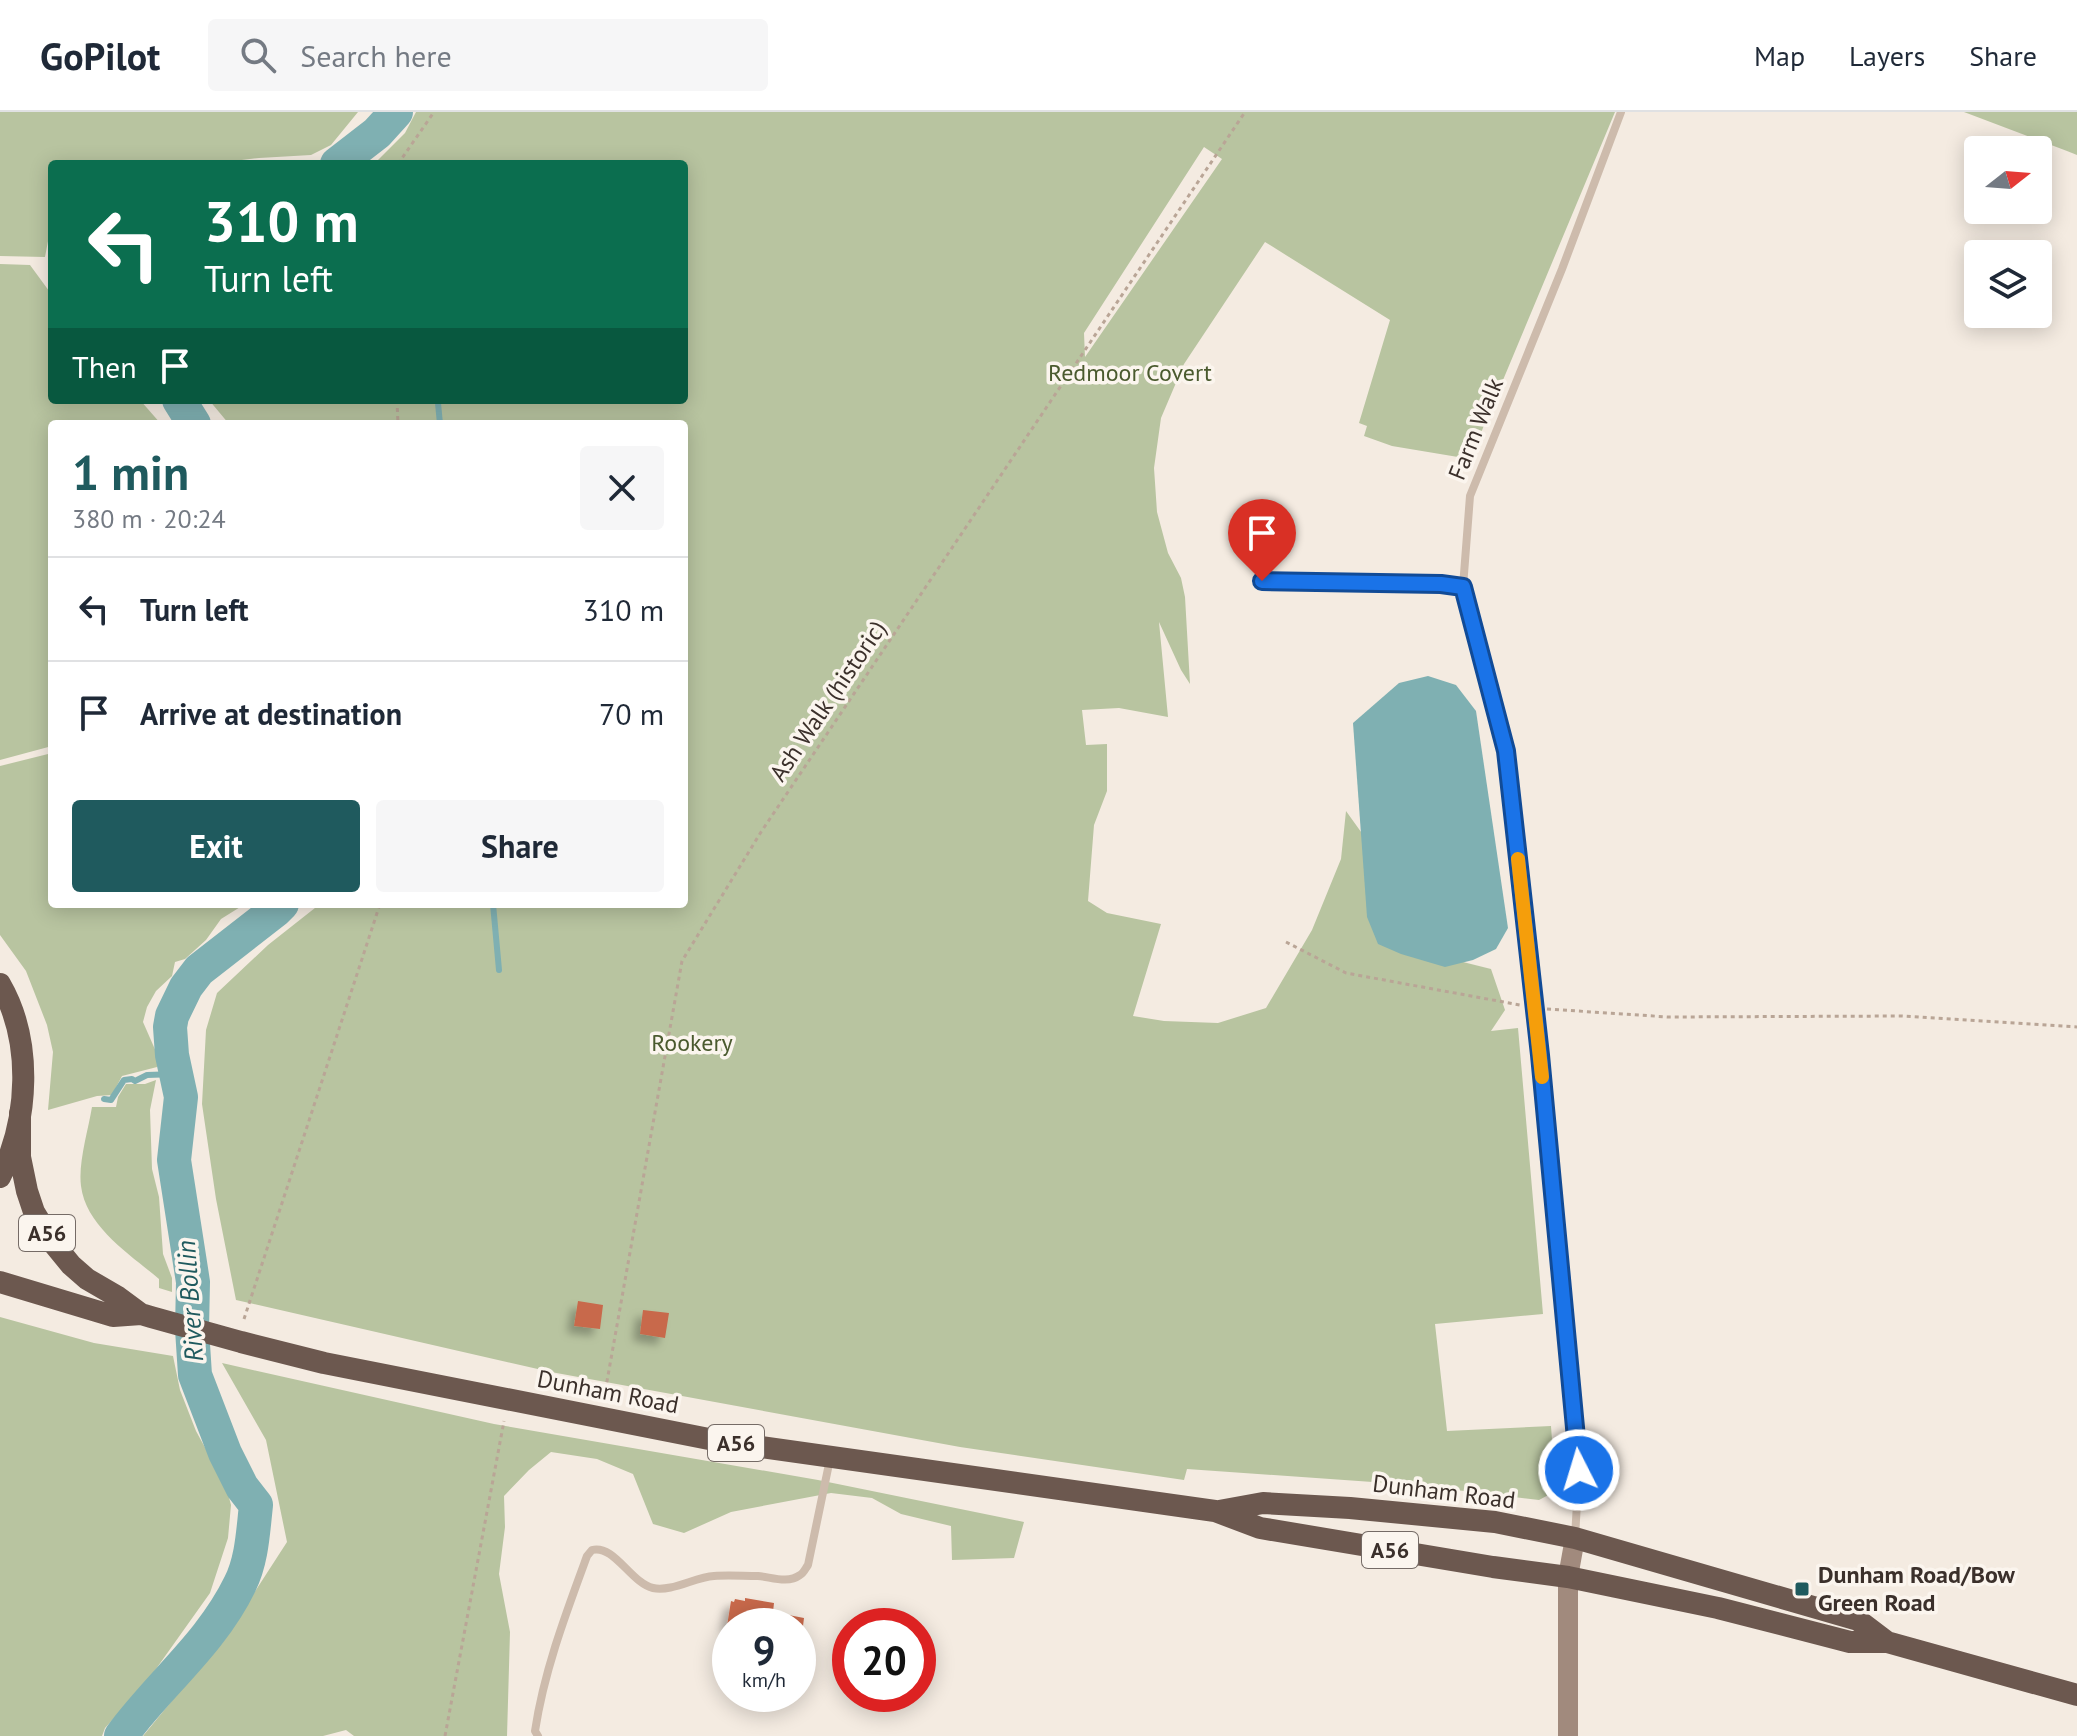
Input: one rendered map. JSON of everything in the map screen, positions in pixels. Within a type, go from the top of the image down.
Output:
[{"type":"highway","name":"A56","points":[[0,984],[20,1039],[23,1083],[16,1136],[0,1177]]},
{"type":"highway","name":"Dunham Road","points":[[20,1113],[20,1157],[34,1212],[71,1265],[87,1279],[146,1315],[241,1342],[324,1363],[719,1441],[1215,1511],[1260,1528],[1568,1577],[1718,1608],[1850,1642],[1887,1642],[2077,1695]]},
{"type":"highway","name":"Dunham Road","points":[[0,1282],[113,1316],[146,1315]]},
{"type":"highway","name":"Dunham Road","points":[[1215,1511],[1263,1503],[1495,1522],[1575,1538],[1858,1620],[1887,1642]]},
{"type":"main road","points":[[1568,1736],[1568,1577],[1575,1538]]},
{"type":"lane","name":"Farm Walk","points":[[1575,1538],[1579,1470],[1535,1008],[1506,751],[1463,587],[1470,496],[1562,269],[1621,112]]},
{"type":"lane","points":[[1262,581],[1463,587]]},
{"type":"lane","points":[[538,1736],[535,1731],[537,1714],[558,1636],[587,1556],[592,1550],[601,1549],[609,1553],[623,1568],[652,1588],[666,1588],[711,1576],[761,1576],[786,1580],[800,1576],[808,1565],[830,1457]]},
{"type":"path","points":[[401,160],[434,112]]},
{"type":"path","name":"Ash Walk (historic)","points":[[608,1378],[682,961],[761,832],[1245,112]]},
{"type":"path","points":[[244,1319],[379,908]]},
{"type":"path","points":[[1286,942],[1346,973],[1535,1008],[1668,1017],[1901,1016],[2077,1027]]},
{"type":"path","points":[[445,1736],[504,1421]]},
{"type":"green space","points":[[0,112],[358,112],[331,145],[311,155],[242,160],[48,160],[48,241],[45,257],[0,256]]},
{"type":"green space","points":[[416,112],[1615,112],[1470,459],[1392,446],[1364,436],[1367,426],[1359,423],[1390,320],[1265,242],[1184,364],[1161,418],[1154,468],[1157,512],[1185,597],[1190,684],[1159,622],[1168,717],[1119,708],[1082,710],[1086,745],[1107,744],[1107,791],[1094,825],[1088,901],[1107,913],[1161,924],[1133,1016],[1164,1021],[1218,1023],[1266,1008],[1312,930],[1341,859],[1346,811],[1379,857],[1419,951],[1491,969],[1505,1010],[1491,1031],[1518,1028],[1543,1314],[1435,1324],[1447,1431],[1551,1426],[1554,1492],[1539,1500],[1415,1485],[1187,1469],[1184,1480],[960,1447],[551,1372],[236,1300],[216,1199],[202,1104],[206,1030],[217,993],[268,945],[315,908],[688,908],[688,420],[226,420],[212,404],[688,404],[688,160],[378,160],[405,133]],"holes":[[[1204,147],[1222,159],[1085,357],[1084,333]]]},
{"type":"green space","points":[[1964,112],[2077,112],[2077,155],[2052,145],[2052,136],[2027,136]]},
{"type":"green space","points":[[0,264],[30,265],[48,290],[48,404],[144,404],[158,420],[48,420],[48,747],[0,760]]},
{"type":"green space","points":[[48,754],[48,908],[239,908],[221,919],[206,940],[185,959],[175,962],[172,976],[156,991],[143,1022],[157,1054],[157,1067],[122,1076],[112,1095],[97,1096],[48,1110],[53,1052],[47,1025],[26,971],[0,935],[0,766]]},
{"type":"green space","points":[[156,1080],[150,1110],[152,1169],[159,1197],[163,1254],[172,1278],[172,1292],[159,1288],[159,1279],[100,1227],[85,1201],[80,1177],[92,1107],[116,1107],[126,1084],[145,1084]]},
{"type":"green space","points":[[0,1317],[94,1343],[173,1356],[180,1390],[196,1431],[226,1486],[231,1505],[228,1538],[210,1593],[146,1683],[105,1728],[102,1736],[0,1736]]},
{"type":"green space","points":[[222,1363],[494,1424],[818,1480],[1024,1522],[1014,1558],[952,1560],[951,1526],[901,1514],[872,1498],[831,1493],[731,1512],[684,1533],[653,1524],[633,1474],[597,1459],[551,1452],[504,1496],[505,1527],[499,1574],[510,1632],[507,1736],[354,1736],[346,1730],[323,1736],[143,1736],[230,1630],[287,1542],[266,1440]]},
{"type":"water","points":[[1428,676],[1456,685],[1476,711],[1508,928],[1496,949],[1473,960],[1445,967],[1378,944],[1367,917],[1353,723],[1399,683]]},
{"type":"building","points":[[578,1301],[603,1305],[600,1329],[574,1326]]},
{"type":"building","points":[[643,1310],[669,1313],[665,1338],[640,1334]]},
{"type":"building","points":[[745,1598],[774,1603],[773,1608],[730,1608],[731,1601],[735,1599],[745,1601]]},
{"type":"waterway","name":"River Bollin","points":[[342,160],[377,133],[396,112]]},
{"type":"waterway","name":"River Bollin","points":[[182,404],[192,420]]},
{"type":"waterway","points":[[438,404],[440,420]]},
{"type":"waterway","name":"River Bollin","points":[[121,1736],[215,1626],[240,1584],[250,1556],[256,1505],[242,1487],[225,1453],[195,1375],[193,1282],[174,1160],[181,1097],[170,1027],[186,987],[199,970],[278,908]]},
{"type":"waterway","points":[[493,908],[499,970]]},
{"type":"waterway","points":[[104,1099],[111,1100],[124,1080],[176,1074]]},
{"type":"slow traffic","points":[[1518,859],[1542,1077]]},
{"type":"place","name":"Dunham Road/Bow Green Road","points":[[1802,1589]]},
{"type":"route","points":[[1262,581],[1463,587],[1506,751],[1540,1055],[1579,1470]]},
{"type":"park label","name":"Redmoor Covert","points":[[1130,373]]},
{"type":"park label","name":"Rookery","points":[[692,1043]]}]
